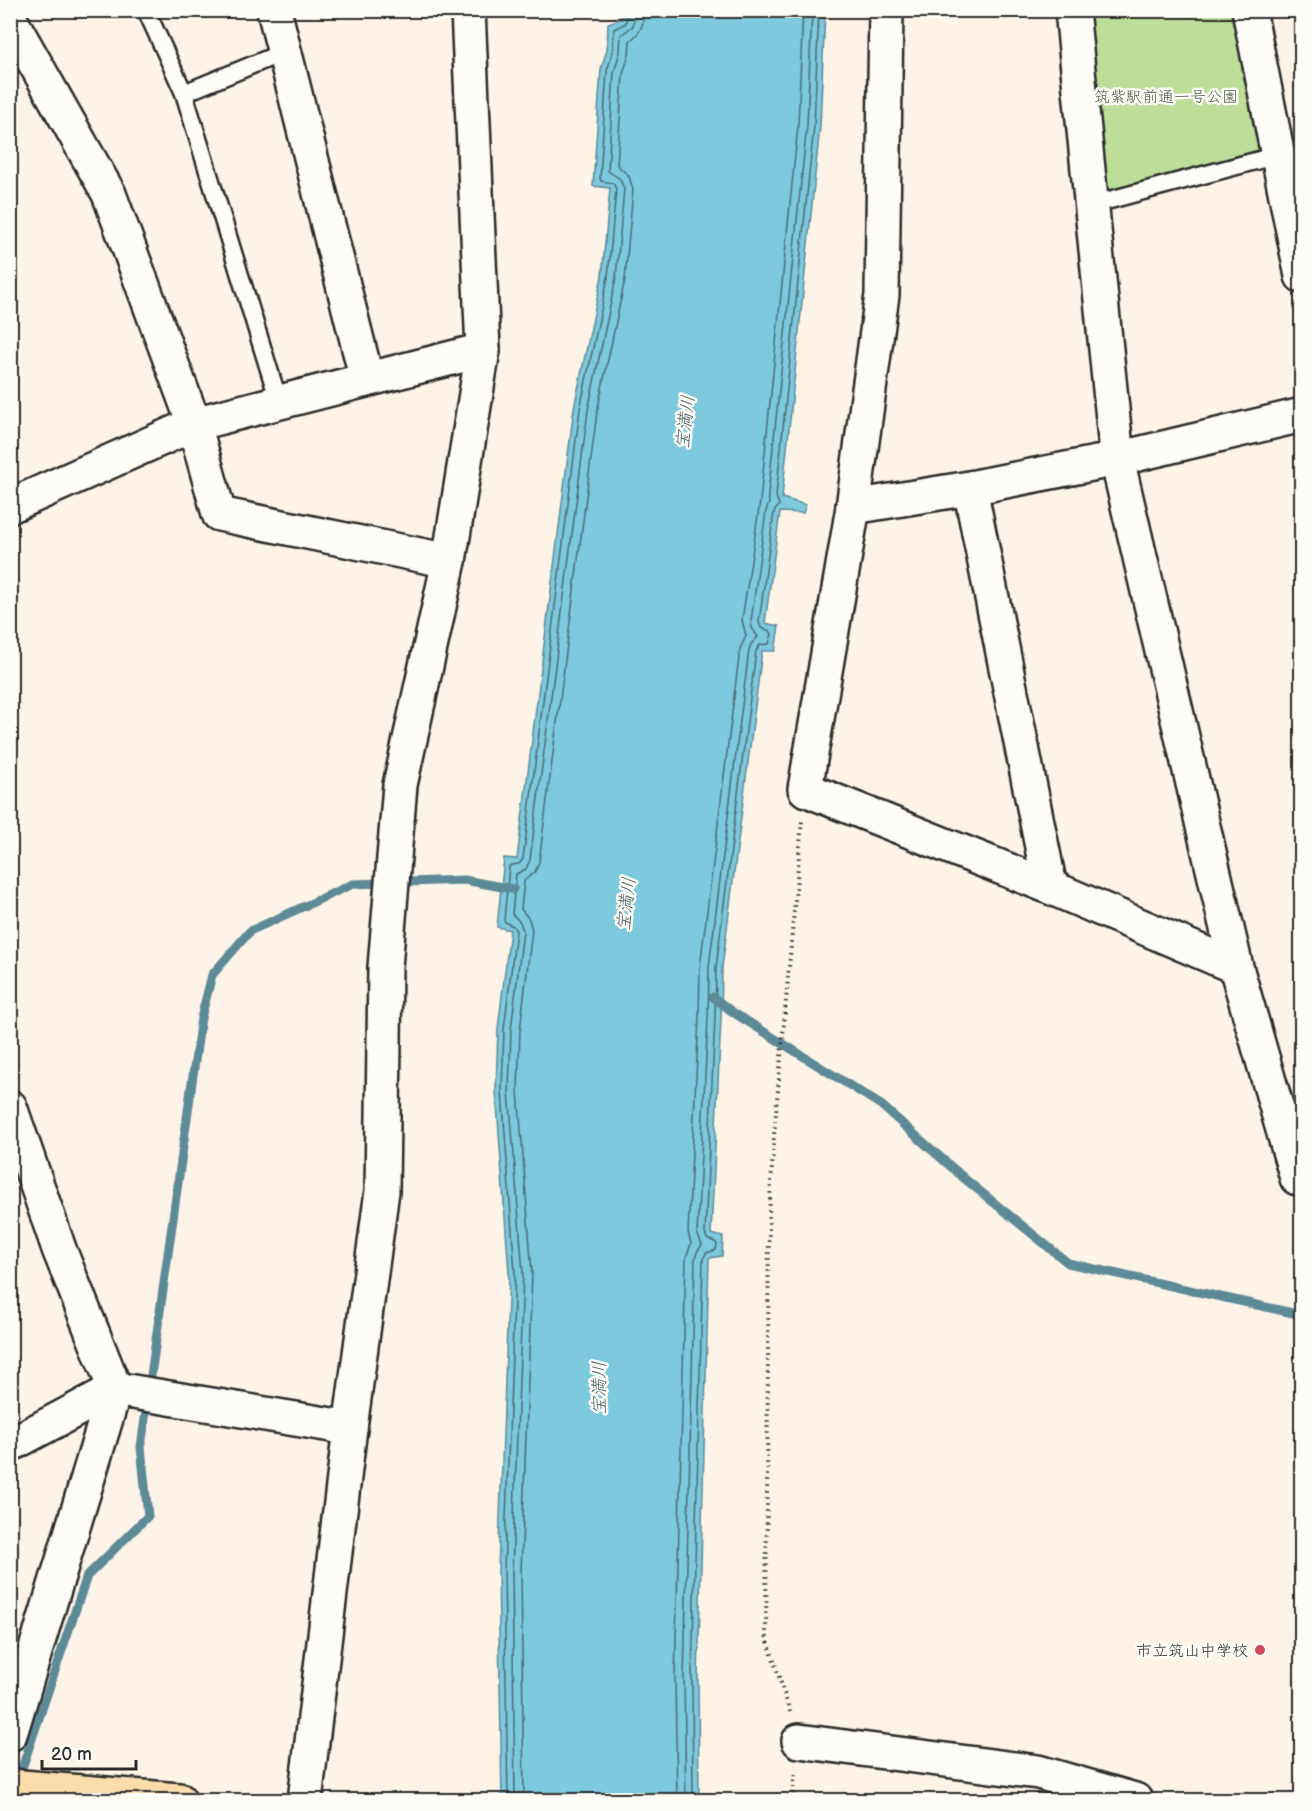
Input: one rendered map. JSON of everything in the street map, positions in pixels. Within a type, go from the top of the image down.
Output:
[{"type":"main road","points":[[10,1786],[179,1800]]},
{"type":"street","points":[[274,10],[367,380]]},
{"type":"street","points":[[305,1800],[350,1428],[382,1191],[385,967],[400,784],[449,561],[483,350],[468,10]]},
{"type":"street","points":[[886,10],[882,295],[853,507],[805,789],[1050,887],[1236,967]]},
{"type":"street","points":[[1072,10],[1117,459],[1236,967],[1297,1178],[1302,1177]]},
{"type":"street","points":[[1249,10],[1302,276]]},
{"type":"street","points":[[17,18],[109,194],[194,424],[219,514],[449,561]]},
{"type":"street","points":[[10,507],[194,424],[483,350]]},
{"type":"street","points":[[853,507],[970,488],[1117,459],[1302,415]]},
{"type":"street","points":[[970,488],[1050,887]]},
{"type":"street","points":[[10,1107],[59,1249],[115,1389],[10,1734]]},
{"type":"street","points":[[10,1445],[115,1389],[350,1428]]},
{"type":"street","points":[[799,1741],[1038,1772],[1135,1800]]},
{"type":"lane","points":[[146,10],[184,93],[279,402]]},
{"type":"lane","points":[[184,93],[284,52]]},
{"type":"lane","points":[[1091,205],[1278,154]]},
{"type":"path","points":[[792,1800],[799,1741],[766,1635],[769,1215],[805,789]]},
{"type":"green space","name":"筑紫駅前通一号公園","points":[[1072,11],[1249,11],[1278,155],[1091,205]]},
{"type":"water","name":"宝満川","points":[[621,11],[825,11],[820,126],[782,498],[806,505],[803,513],[780,512],[765,623],[779,626],[775,651],[762,651],[722,968],[711,1234],[723,1237],[722,1256],[709,1258],[698,1679],[699,1800],[502,1800],[498,1571],[509,1273],[496,1091],[498,1029],[510,930],[497,927],[504,858],[517,859],[574,408],[602,276],[610,188],[593,186],[601,69],[607,50],[608,23],[621,19]]},
{"type":"waterway","points":[[18,1780],[87,1576],[148,1516],[141,1447],[201,1018],[212,975],[250,931],[353,884],[464,880],[513,889]]},
{"type":"waterway","points":[[713,997],[734,1013],[881,1105],[965,1179],[1068,1263],[1302,1315]]},
{"type":"place","name":"市立筑山中学校","points":[[1260,1650]]}]
